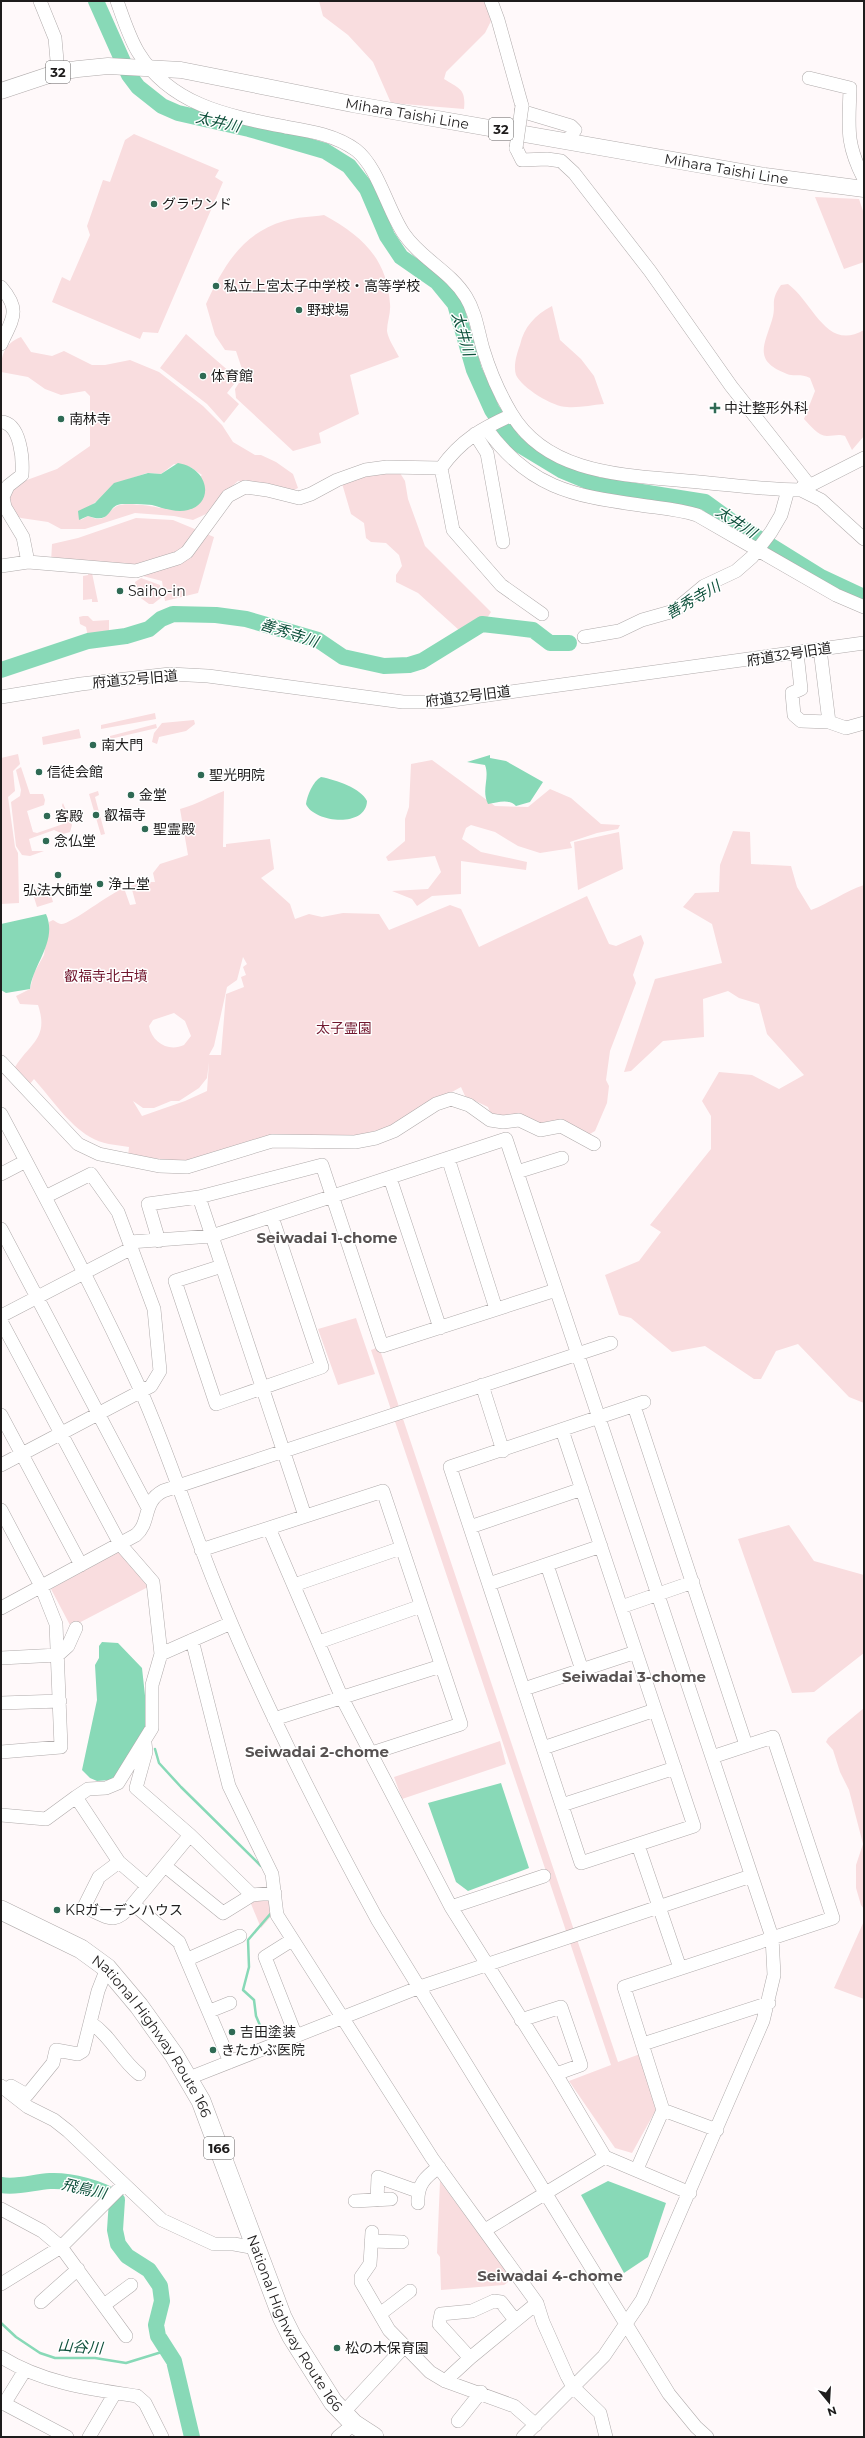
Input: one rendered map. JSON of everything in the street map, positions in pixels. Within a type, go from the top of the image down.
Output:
[{"type":"highway","name":"National Highway Route 166","points":[[1,1911],[81,1949],[107,1968],[139,2006],[189,2078],[201,2101],[287,2328],[348,2419],[374,2437]]},
{"type":"main road","name":"Mihara Taishi Line","points":[[1,91],[58,72],[117,66],[197,72],[352,104],[568,140],[765,176],[864,189]]},
{"type":"street","points":[[40,1],[56,38],[58,72]]},
{"type":"street","points":[[117,1],[143,67],[176,93],[228,116],[318,133],[342,142],[358,151],[369,165],[392,212],[415,249],[457,284],[467,299],[475,317],[491,375],[510,416],[535,441],[551,453],[597,472],[794,490],[821,500],[864,539]]},
{"type":"street","points":[[491,1],[498,20],[521,108],[516,148],[522,160],[547,158],[561,161],[593,195],[650,271],[731,386],[806,481],[794,490],[771,532],[736,571],[704,586],[674,611],[642,620],[619,631],[584,637]]},
{"type":"street","points":[[809,78],[850,88],[847,130],[864,179]]},
{"type":"street","points":[[521,108],[571,126],[575,130],[568,140]]},
{"type":"street","points":[[1,287],[14,303],[14,311],[1,344]]},
{"type":"street","points":[[510,416],[483,429],[455,449],[442,468],[449,517],[454,530],[501,585],[542,614]]},
{"type":"street","points":[[1,422],[9,425],[18,440],[22,475],[8,486],[3,497],[5,507],[23,537],[28,562]]},
{"type":"street","points":[[483,429],[503,542]]},
{"type":"street","points":[[483,429],[521,466],[552,486],[571,494],[678,509],[697,515],[757,548],[836,595],[864,607]]},
{"type":"street","points":[[794,490],[864,458]]},
{"type":"street","points":[[1,566],[28,562],[136,571],[178,558],[187,552],[228,496],[245,487],[267,490],[299,498],[311,494],[337,480],[365,470],[387,467],[442,468]]},
{"type":"street","name":"府道32号旧道","points":[[1,698],[81,684],[170,674],[208,676],[403,702],[438,702],[864,643]]},
{"type":"street","points":[[820,649],[829,722]]},
{"type":"street","points":[[797,653],[800,689],[792,693],[794,715],[802,721],[829,722],[846,728],[864,723]]},
{"type":"street","points":[[1,1062],[78,1144],[99,1154],[164,1167],[187,1167],[211,1161],[248,1147],[272,1141],[354,1142],[376,1138],[394,1131],[436,1104],[451,1099],[473,1107],[490,1120],[503,1122],[519,1120],[540,1130],[561,1126],[594,1144]]},
{"type":"street","points":[[1,1114],[84,1272],[141,1391],[201,1550],[231,1623],[274,1720],[347,1863],[420,1987],[669,2394],[696,2427],[707,2437]]},
{"type":"street","points":[[503,1122],[506,1138],[517,1172],[772,1937],[774,1963],[769,2003],[759,2034],[642,2300],[604,2356],[523,2437]]},
{"type":"street","points":[[1,1316],[131,1245],[212,1236],[390,1178],[506,1138]]},
{"type":"street","points":[[448,1158],[496,1309]]},
{"type":"street","points":[[517,1172],[562,1158]]},
{"type":"street","points":[[1,1174],[26,1161]]},
{"type":"street","points":[[159,1241],[148,1204],[199,1197],[322,1165],[382,1346],[556,1290]]},
{"type":"street","points":[[1,1465],[151,1386],[160,1371],[154,1309],[118,1212],[91,1174],[45,1197]]},
{"type":"street","points":[[390,1178],[440,1328]]},
{"type":"street","points":[[199,1197],[305,1516]]},
{"type":"street","points":[[222,1266],[175,1281],[216,1404],[322,1367],[272,1217]]},
{"type":"street","points":[[1,1229],[100,1413],[148,1508]]},
{"type":"street","points":[[1,1321],[120,1544],[153,1582],[161,1654],[152,1685],[152,1728],[118,1783],[106,1788],[88,1789],[46,1818],[1,1815]]},
{"type":"street","points":[[2,1603],[41,1586],[138,1533],[152,1498],[157,1494],[611,1343]]},
{"type":"street","points":[[482,1385],[503,1450]]},
{"type":"street","points":[[562,1430],[694,1826],[581,1863],[450,1467],[639,1404],[693,1582],[746,1745]]},
{"type":"street","points":[[1,1416],[81,1565]]},
{"type":"street","points":[[470,1527],[582,1489]]},
{"type":"street","points":[[201,1550],[383,1491],[461,1724],[372,1753]]},
{"type":"street","points":[[1,1510],[41,1586],[56,1624],[61,1747],[1,1752]]},
{"type":"street","points":[[269,1528],[342,1698],[451,1907],[556,2074],[605,2157],[637,2169],[690,2193]]},
{"type":"street","points":[[489,1584],[601,1546]]},
{"type":"street","points":[[294,1585],[401,1548]]},
{"type":"street","points":[[547,1565],[582,1670]]},
{"type":"street","points":[[621,1606],[693,1582]]},
{"type":"street","points":[[319,1642],[421,1606]]},
{"type":"street","points":[[161,1654],[231,1623]]},
{"type":"street","points":[[1,1658],[58,1655],[68,1646],[76,1628]]},
{"type":"street","points":[[165,1866],[223,1913],[264,1894],[272,1874],[229,1786],[192,1640]]},
{"type":"street","points":[[524,1689],[636,1652]]},
{"type":"street","points":[[274,1720],[441,1666]]},
{"type":"street","points":[[1,1703],[60,1701]]},
{"type":"street","points":[[543,1748],[655,1710]]},
{"type":"street","points":[[637,2169],[663,2110],[624,1987],[833,1918],[773,1737],[712,1757]]},
{"type":"street","points":[[144,1740],[146,1752],[136,1788],[190,1835],[264,1894],[292,1940],[439,2167],[538,2303],[542,2322],[573,2387],[600,2413],[606,2437]]},
{"type":"street","points":[[562,1805],[675,1768]]},
{"type":"street","points":[[76,1797],[119,1862],[147,1886]]},
{"type":"street","points":[[119,1862],[99,1877],[84,1907],[114,1919],[122,1916],[133,1904],[190,1835]]},
{"type":"street","points":[[638,1845],[680,1968]]},
{"type":"street","points":[[451,1907],[544,1876]]},
{"type":"street","points":[[189,2078],[420,1987],[751,1876]]},
{"type":"street","points":[[133,1904],[179,1942],[188,1959],[230,2062]]},
{"type":"street","points":[[292,1940],[265,1957],[296,2036]]},
{"type":"street","points":[[188,1959],[235,1943]]},
{"type":"street","points":[[1,2081],[27,2094],[53,2063],[56,2050],[78,2054],[83,2051],[98,1991],[107,1968]]},
{"type":"street","points":[[210,2011],[230,2003]]},
{"type":"street","points":[[643,2044],[769,2003]]},
{"type":"street","points":[[522,2020],[561,2007],[581,2065],[556,2074]]},
{"type":"street","points":[[91,2023],[103,2032],[130,2067],[139,2074]]},
{"type":"street","points":[[1,2086],[28,2107],[63,2128],[162,2220],[214,2244],[234,2244],[256,2248]]},
{"type":"street","points":[[663,2110],[717,2130]]},
{"type":"street","points":[[485,2230],[605,2157]]},
{"type":"street","points":[[377,2200],[378,2177],[418,2197],[425,2177],[439,2167]]},
{"type":"street","points":[[1,2284],[61,2247],[124,2184]]},
{"type":"street","points":[[355,2201],[390,2199]]},
{"type":"street","points":[[1,2209],[42,2231],[61,2247],[126,2336]]},
{"type":"street","points":[[402,2242],[372,2237],[370,2264],[360,2277],[361,2282],[390,2330],[404,2347],[430,2372],[445,2381],[481,2392],[514,2406],[536,2424]]},
{"type":"street","points":[[41,2302],[78,2269]]},
{"type":"street","points":[[104,2305],[131,2285]]},
{"type":"street","points":[[380,2314],[410,2290]]},
{"type":"street","points":[[470,2358],[440,2324],[441,2314],[472,2311],[494,2301],[501,2302],[515,2320]]},
{"type":"street","points":[[445,2381],[515,2320],[538,2303]]},
{"type":"street","points":[[338,2437],[348,2419],[404,2347]]},
{"type":"street","points":[[1,2356],[25,2370],[63,2384],[137,2396],[144,2403],[158,2435]]},
{"type":"street","points":[[25,2370],[3,2403],[68,2437]]},
{"type":"street","points":[[458,2421],[481,2392]]},
{"type":"street","points":[[89,2437],[115,2393]]},
{"type":"green space","points":[[319,1],[486,1],[491,21],[485,33],[446,72],[444,79],[461,90],[463,93],[464,109],[391,103],[373,62],[348,35],[323,16]]},
{"type":"green space","name":"グラウンド","points":[[134,134],[219,170],[215,177],[223,182],[158,333],[143,332],[140,339],[52,302],[62,277],[70,281],[90,235],[87,226],[103,180],[110,182],[125,140]]},
{"type":"green space","points":[[815,197],[859,199],[864,214],[864,262],[844,269]]},
{"type":"green space","name":"野球場","points":[[324,215],[350,231],[361,240],[378,261],[388,288],[390,307],[387,331],[390,341],[399,357],[350,375],[359,414],[319,433],[321,443],[293,451],[236,398],[235,389],[244,375],[236,351],[225,350],[215,335],[206,304],[219,277],[227,265],[245,243],[256,234],[269,226],[284,221]]},
{"type":"green space","points":[[788,284],[797,292],[830,330],[840,335],[851,335],[864,330],[864,436],[852,450],[845,436],[824,436],[814,430],[804,419],[815,391],[810,378],[787,374],[769,364],[765,358],[764,345],[773,315],[775,295],[781,285]]},
{"type":"green space","points":[[552,306],[560,340],[581,359],[594,376],[604,404],[567,407],[554,404],[531,391],[519,380],[516,375],[516,360],[527,327],[540,313]]},
{"type":"green space","name":"体育館","points":[[186,334],[238,379],[227,393],[239,404],[224,423],[207,404],[160,368]]},
{"type":"green space","points":[[21,337],[31,352],[52,356],[64,351],[92,365],[105,365],[130,360],[159,372],[203,406],[222,425],[233,442],[255,455],[261,455],[276,462],[293,474],[298,488],[284,492],[268,490],[238,481],[223,494],[206,514],[193,520],[174,516],[135,513],[85,529],[61,529],[48,522],[21,518],[11,512],[7,500],[16,484],[57,469],[90,446],[90,396],[85,391],[61,395],[45,389],[28,377],[1,372],[3,355],[7,347]],"holes":[[[174,464],[190,467],[202,475],[160,508],[126,504],[117,506],[103,518],[99,519],[88,516],[81,520],[90,506],[129,479],[147,473],[161,474]]]},
{"type":"green space","points":[[400,473],[405,481],[408,499],[425,546],[491,612],[482,622],[460,631],[418,593],[396,582],[396,575],[402,566],[399,555],[386,543],[371,542],[366,538],[364,523],[351,514],[341,480],[342,476]]},
{"type":"green space","points":[[136,518],[173,520],[214,537],[198,593],[165,601],[162,581],[135,574],[51,563],[52,544],[78,538]]},
{"type":"green space","points":[[88,573],[92,573],[98,602],[92,602],[92,599],[83,600],[83,576],[88,575]]},
{"type":"green space","points":[[141,578],[160,585],[162,597],[153,604],[149,604],[138,596],[135,582]]},
{"type":"green space","points":[[88,616],[93,621],[109,620],[109,635],[88,637],[86,627],[80,624],[79,617]]},
{"type":"green space","points":[[155,713],[156,719],[101,729],[101,725]]},
{"type":"green space","points":[[194,720],[195,724],[186,731],[159,737],[157,744],[152,742],[154,733],[162,723]]},
{"type":"green space","points":[[156,724],[157,728],[110,739],[110,736]]},
{"type":"green space","points":[[79,729],[81,738],[43,745],[42,737]]},
{"type":"green space","points":[[18,754],[20,764],[13,771],[15,791],[8,797],[15,847],[18,853],[19,903],[1,904],[1,758]]},
{"type":"green space","points":[[432,760],[495,806],[528,807],[550,789],[571,798],[601,824],[620,825],[618,829],[597,833],[570,842],[572,848],[540,853],[518,846],[495,832],[471,825],[466,828],[462,839],[481,852],[527,862],[526,870],[461,861],[461,894],[432,896],[417,906],[412,899],[392,891],[428,889],[441,872],[435,856],[388,861],[386,857],[405,841],[405,819],[409,807],[411,764]]},
{"type":"green space","points":[[21,767],[30,794],[43,794],[45,800],[44,805],[27,811],[33,832],[37,833],[66,823],[62,805],[63,803],[72,825],[70,832],[63,834],[54,830],[29,839],[32,851],[44,851],[30,856],[22,855],[16,846],[11,802],[20,796],[21,790],[16,770]]},
{"type":"green space","points":[[98,791],[99,795],[95,797],[105,834],[101,835],[89,794]]},
{"type":"green space","name":"太子霊園","points":[[224,791],[223,847],[226,847],[226,844],[270,839],[274,869],[261,878],[290,904],[295,919],[309,914],[322,917],[343,913],[379,914],[389,930],[450,905],[461,909],[479,947],[587,896],[609,944],[616,946],[641,935],[644,943],[633,975],[636,983],[610,1051],[606,1080],[609,1086],[607,1103],[595,1131],[590,1134],[491,1115],[488,1107],[465,1096],[461,1087],[388,1127],[361,1135],[322,1136],[182,1161],[128,1156],[129,1147],[99,1141],[82,1132],[74,1125],[34,1079],[30,1084],[15,1067],[40,1033],[41,1016],[38,1005],[20,1004],[16,996],[30,989],[34,973],[44,955],[49,922],[53,920],[60,924],[73,920],[124,888],[130,905],[136,904],[131,886],[143,882],[155,882],[153,873],[160,864],[188,855],[180,809]],"holes":[[[243,957],[247,964],[243,967],[246,975],[241,977],[244,987],[226,994],[221,1055],[209,1055],[214,1046],[227,987],[237,980]],[[174,1013],[185,1021],[191,1036],[184,1045],[178,1047],[167,1047],[157,1041],[151,1032],[149,1026],[153,1020]],[[209,1062],[207,1091],[185,1101],[142,1116],[133,1101],[143,1108],[154,1108],[171,1101],[179,1101],[199,1088],[207,1078]]]},
{"type":"green space","points":[[733,831],[750,832],[751,864],[791,866],[797,887],[811,910],[850,890],[864,885],[864,1403],[849,1397],[798,1344],[776,1351],[761,1379],[754,1379],[705,1346],[672,1352],[631,1318],[619,1315],[605,1275],[639,1261],[661,1232],[650,1225],[711,1149],[711,1116],[702,1101],[719,1072],[752,1075],[779,1089],[804,1075],[767,1034],[759,1004],[739,998],[728,991],[703,999],[704,1037],[663,1041],[631,1071],[624,1072],[655,979],[722,963],[712,924],[683,907],[695,893],[719,892],[720,865]]},
{"type":"green space","points":[[619,832],[623,869],[578,890],[574,842]]},
{"type":"green space","points":[[48,885],[53,902],[37,907],[32,891]]},
{"type":"green space","points":[[356,1318],[375,1374],[338,1385],[318,1329]]},
{"type":"green space","points":[[379,1347],[618,2062],[643,2053],[658,2106],[632,2153],[615,2148],[569,2081],[611,2065],[371,1350]]},
{"type":"green space","points":[[789,1525],[814,1561],[864,1575],[864,1653],[814,1692],[792,1693],[738,1539]]},
{"type":"green space","points":[[119,1551],[148,1587],[71,1627],[51,1589]]},
{"type":"green space","points":[[864,1708],[864,1909],[861,1905],[856,1888],[856,1865],[863,1844],[849,1790],[840,1772],[833,1750],[826,1742],[828,1738]]},
{"type":"green space","points":[[500,1741],[506,1764],[402,1799],[394,1777]]},
{"type":"green space","points":[[272,1896],[274,1913],[261,1928],[249,1899]]},
{"type":"green space","points":[[864,1921],[864,1999],[834,1988]]},
{"type":"green space","points":[[440,2181],[512,2279],[504,2285],[441,2290],[440,2257],[437,2253]]},
{"type":"shaded area","points":[[178,463],[188,466],[196,471],[202,478],[205,486],[205,493],[197,506],[188,510],[179,511],[152,505],[122,504],[117,505],[102,518],[88,516],[79,520],[78,511],[95,503],[114,483],[148,473],[161,474]]},
{"type":"shaded area","points":[[490,755],[490,758],[506,761],[543,782],[530,802],[516,806],[510,802],[488,804],[485,794],[487,775],[485,765],[467,762]]},
{"type":"shaded area","points":[[321,777],[341,782],[354,788],[364,796],[367,801],[364,810],[358,816],[339,820],[318,815],[311,810],[306,804],[308,797],[313,785]]},
{"type":"shaded area","points":[[46,914],[49,924],[49,934],[30,989],[6,993],[1,990],[1,924]]},
{"type":"shaded area","points":[[102,1642],[118,1643],[142,1668],[148,1723],[119,1773],[110,1780],[97,1781],[90,1778],[82,1770],[97,1700],[95,1665],[99,1658],[99,1646]]},
{"type":"shaded area","points":[[501,1783],[529,1868],[468,1891],[456,1882],[428,1803]]},
{"type":"shaded area","points":[[608,2181],[666,2203],[648,2257],[624,2273],[581,2195]]},
{"type":"waterway","name":"太井川","points":[[96,1],[129,75],[138,87],[162,106],[178,113],[249,129],[325,151],[349,166],[367,189],[387,236],[401,257],[437,282],[455,304],[474,370],[492,410],[513,441],[561,470],[597,485],[705,502],[734,523],[821,577],[864,597]]},
{"type":"waterway","name":"善秀寺川","points":[[1,670],[88,641],[126,636],[149,629],[161,619],[173,614],[216,615],[246,619],[318,640],[343,657],[384,666],[409,665],[422,661],[482,624],[533,630],[550,643],[569,643]]},
{"type":"waterway","points":[[155,1749],[159,1763],[181,1787],[261,1866]]},
{"type":"waterway","points":[[265,2037],[256,2016],[254,2000],[243,1990],[249,1967],[248,1940],[272,1912]]},
{"type":"waterway","name":"飛鳥川","points":[[1,2185],[7,2186],[50,2181],[76,2183],[95,2188],[117,2200],[115,2230],[118,2244],[127,2256],[149,2270],[160,2286],[162,2301],[156,2325],[158,2336],[174,2361],[192,2437]]},
{"type":"waterway","name":"山谷川","points":[[1,2323],[16,2337],[40,2353],[55,2358],[95,2358],[126,2363],[165,2351]]},
{"type":"place","name":"グラウンド","points":[[154,204]]},
{"type":"place","name":"私立上宮太子中学校・高等学校","points":[[216,286]]},
{"type":"place","name":"野球場","points":[[299,310]]},
{"type":"place","name":"体育館","points":[[203,376]]},
{"type":"place","name":"中辻整形外科","points":[[715,408]]},
{"type":"place","name":"南林寺","points":[[61,419]]},
{"type":"place","name":"Saiho-in","points":[[120,591]]},
{"type":"place","name":"南大門","points":[[93,745]]},
{"type":"place","name":"信徒会館","points":[[39,772]]},
{"type":"place","name":"聖光明院","points":[[201,775]]},
{"type":"place","name":"金堂","points":[[131,795]]},
{"type":"place","name":"叡福寺","points":[[96,815]]},
{"type":"place","name":"客殿","points":[[47,816]]},
{"type":"place","name":"聖霊殿","points":[[145,829]]},
{"type":"place","name":"念仏堂","points":[[46,841]]},
{"type":"place","name":"弘法大師堂","points":[[58,875]]},
{"type":"place","name":"浄土堂","points":[[100,884]]},
{"type":"place","name":"KRガーデンハウス","points":[[57,1910]]},
{"type":"place","name":"吉田塗装","points":[[232,2032]]},
{"type":"place","name":"きたかぶ医院","points":[[213,2050]]},
{"type":"place","name":"松の木保育園","points":[[337,2348]]},
{"type":"district","name":"Seiwadai 1-chome","points":[[327,1238]]},
{"type":"district","name":"Seiwadai 3-chome","points":[[634,1677]]},
{"type":"district","name":"Seiwadai 2-chome","points":[[317,1752]]},
{"type":"district","name":"Seiwadai 4-chome","points":[[550,2276]]},
{"type":"park label","name":"叡福寺北古墳","points":[[106,976]]}]
